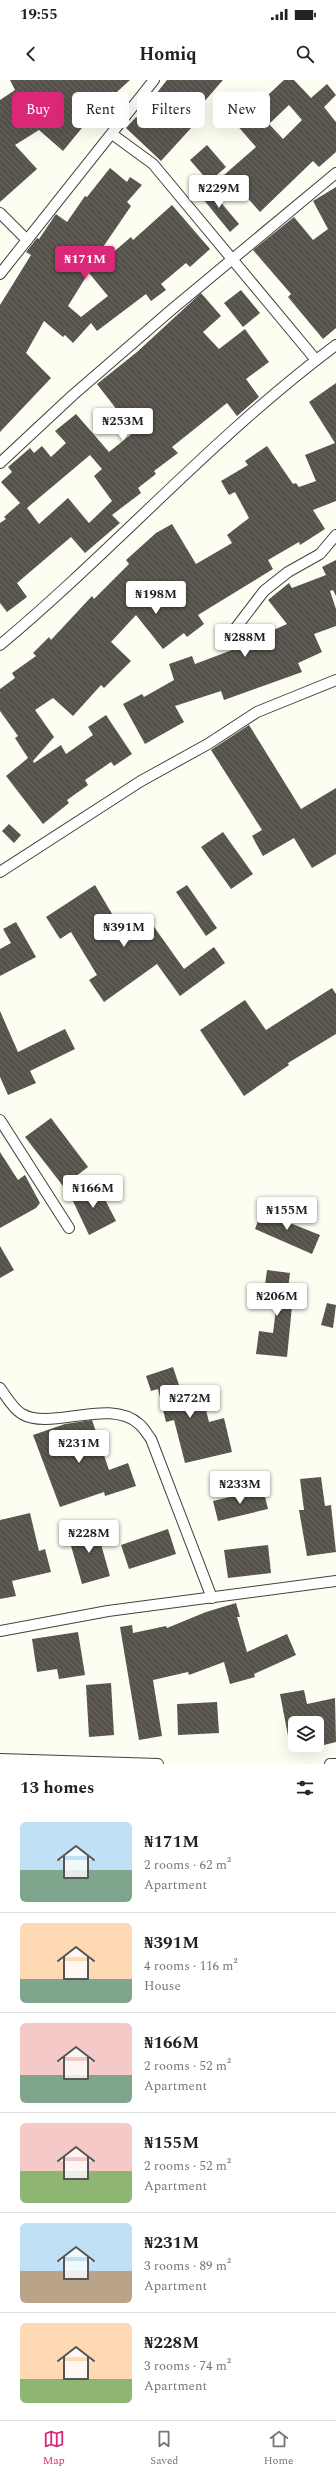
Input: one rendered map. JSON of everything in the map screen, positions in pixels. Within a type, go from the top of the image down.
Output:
[{"type":"street","points":[[0,274],[154,80]]},
{"type":"street","points":[[112,134],[153,164],[232,261],[316,360]]},
{"type":"street","points":[[0,463],[73,395],[336,173]]},
{"type":"street","points":[[0,213],[27,240]]},
{"type":"street","points":[[0,645],[56,598],[221,440],[336,345]]},
{"type":"street","points":[[235,629],[264,591],[288,572],[320,554],[336,535]]},
{"type":"street","points":[[0,872],[141,781],[208,744],[257,712],[336,680]]},
{"type":"street","points":[[0,1120],[69,1228]]},
{"type":"street","points":[[0,1388],[21,1413],[35,1419],[92,1413],[122,1416],[138,1423],[151,1439],[212,1598]]},
{"type":"street","points":[[0,1631],[108,1611],[336,1581]]},
{"type":"street","points":[[0,1759],[158,1764]]},
{"type":"street","points":[[330,1764],[336,1764]]},
{"type":"building","points":[[10,80],[130,80],[117,92],[72,92],[72,128],[82,128],[63,151],[39,130],[15,145],[37,169],[0,202],[0,100],[12,92],[15,90]]},
{"type":"building","points":[[167,80],[223,80],[205,101],[205,92],[158,92]]},
{"type":"building","points":[[284,80],[294,80],[311,98],[327,84],[336,95],[324,107],[336,122],[336,152],[319,167],[313,161],[260,212],[237,186],[235,187],[224,175],[256,147],[239,128],[270,128],[270,125],[283,139],[302,120],[289,105],[270,123],[270,93]]},
{"type":"building","points":[[136,117],[137,128],[191,128],[161,161],[126,128],[129,128],[129,125]]},
{"type":"building","points":[[207,145],[226,167],[209,182],[190,160]]},
{"type":"building","points":[[110,168],[127,182],[130,177],[142,185],[127,202],[131,206],[84,275],[86,277],[68,306],[81,317],[108,296],[89,273],[131,237],[133,240],[172,205],[210,249],[190,267],[186,263],[161,284],[166,290],[151,301],[146,294],[97,331],[91,323],[73,343],[65,335],[63,337],[44,321],[26,353],[51,378],[0,432],[0,305],[31,255],[26,252],[37,238],[39,239],[56,214],[67,222],[85,196],[87,197]]},
{"type":"building","points":[[208,187],[239,224],[230,232],[199,194]]},
{"type":"building","points":[[336,187],[336,328],[323,339],[288,297],[291,294],[253,250],[294,217],[313,240],[328,229],[313,201]]},
{"type":"building","points":[[241,290],[260,313],[243,327],[224,303]]},
{"type":"building","points":[[201,293],[221,316],[203,332],[219,349],[245,329],[269,362],[246,379],[259,397],[237,416],[227,403],[172,447],[178,453],[154,471],[156,474],[138,488],[141,493],[112,515],[120,523],[85,553],[71,537],[17,583],[27,597],[7,612],[0,603],[0,523],[6,519],[4,517],[20,503],[1,482],[12,472],[8,467],[30,448],[34,453],[42,446],[51,457],[66,443],[55,431],[76,414],[109,452],[134,432],[97,384],[137,352]],"holes":[[[90,455],[102,469],[94,476],[112,501],[89,523],[68,498],[39,524],[27,508]]]},
{"type":"building","points":[[336,383],[336,501],[313,510],[325,529],[300,545],[299,542],[268,560],[273,569],[198,615],[204,624],[187,637],[184,633],[163,649],[136,615],[111,642],[131,661],[104,688],[101,685],[73,716],[53,698],[35,710],[54,737],[33,761],[34,763],[61,745],[66,754],[93,735],[88,727],[106,715],[132,754],[114,766],[111,762],[85,780],[88,785],[67,800],[69,803],[43,824],[6,776],[28,758],[15,738],[18,736],[0,711],[0,689],[15,678],[12,673],[36,656],[33,653],[49,637],[51,640],[92,596],[94,599],[129,564],[126,560],[156,533],[172,524],[196,564],[232,543],[227,535],[249,518],[235,492],[229,495],[221,481],[248,465],[245,461],[267,446],[293,484],[296,483],[299,487],[316,481],[305,455],[335,443],[309,402]]},
{"type":"building","points":[[336,560],[336,596],[333,590],[330,591],[336,609],[336,626],[314,634],[322,652],[298,663],[302,672],[224,700],[221,691],[175,706],[184,722],[145,744],[123,704],[142,694],[144,697],[174,680],[169,664],[192,656],[195,664],[261,639],[260,636],[287,624],[268,600],[289,583],[292,588],[326,575],[322,567]]},
{"type":"building","points":[[249,725],[301,809],[336,788],[336,854],[312,868],[294,838],[263,856],[252,836],[262,830],[211,750]]},
{"type":"building","points":[[9,824],[21,835],[14,843],[2,831]]},
{"type":"building","points":[[223,832],[253,874],[231,889],[201,847]]},
{"type":"building","points":[[95,885],[128,941],[152,924],[184,969],[214,947],[225,963],[180,996],[157,964],[104,1002],[89,980],[97,975],[71,932],[60,939],[46,917]]},
{"type":"building","points":[[187,885],[217,928],[206,936],[176,892]]},
{"type":"building","points":[[16,922],[36,957],[0,976],[0,949],[11,943],[3,929]]},
{"type":"building","points":[[332,988],[336,994],[336,1034],[288,1063],[289,1065],[244,1096],[200,1030],[245,1000],[266,1030]]},
{"type":"building","points":[[0,1011],[18,1052],[65,1029],[75,1049],[30,1071],[36,1083],[8,1095],[0,1077]]},
{"type":"building","points":[[51,1118],[88,1167],[63,1186],[25,1137]]},
{"type":"building","points":[[0,1152],[18,1180],[25,1175],[40,1203],[36,1208],[0,1228]]},
{"type":"building","points":[[97,1184],[116,1221],[89,1235],[71,1197]]},
{"type":"building","points":[[263,1208],[292,1219],[290,1223],[320,1235],[312,1254],[255,1229]]},
{"type":"building","points":[[0,1246],[14,1270],[0,1278]]},
{"type":"building","points":[[267,1270],[290,1273],[286,1306],[292,1306],[287,1357],[256,1354],[259,1331],[273,1333],[278,1293],[264,1292]]},
{"type":"building","points":[[327,1303],[336,1305],[333,1328],[321,1325]]},
{"type":"building","points":[[173,1367],[182,1394],[201,1390],[209,1422],[224,1418],[232,1452],[185,1463],[174,1420],[166,1422],[158,1389],[151,1391],[146,1376]]},
{"type":"building","points":[[92,1420],[109,1470],[128,1463],[136,1486],[105,1496],[104,1492],[60,1507],[33,1435],[65,1424]]},
{"type":"building","points":[[321,1477],[325,1506],[331,1505],[336,1552],[307,1556],[299,1510],[304,1510],[300,1479]]},
{"type":"building","points":[[263,1489],[268,1509],[218,1521],[213,1501]]},
{"type":"building","points":[[30,1513],[39,1551],[45,1549],[51,1572],[12,1581],[16,1596],[0,1599],[0,1520]]},
{"type":"building","points":[[95,1523],[110,1576],[82,1584],[67,1532]]},
{"type":"building","points":[[168,1529],[176,1554],[129,1569],[121,1545]]},
{"type":"building","points":[[268,1545],[271,1573],[228,1578],[224,1550]]},
{"type":"building","points":[[236,1603],[240,1617],[237,1617],[247,1652],[287,1634],[296,1655],[254,1674],[255,1677],[230,1684],[224,1662],[189,1675],[188,1672],[153,1680],[162,1736],[139,1740],[120,1627],[132,1625],[133,1633],[166,1626],[167,1628],[206,1612]]},
{"type":"building","points":[[78,1632],[85,1675],[59,1679],[57,1669],[37,1672],[32,1639]]},
{"type":"building","points":[[111,1683],[114,1735],[89,1737],[86,1685]]},
{"type":"building","points":[[304,1690],[307,1704],[335,1698],[336,1742],[324,1745],[324,1716],[288,1716],[288,1736],[280,1694]]},
{"type":"building","points":[[217,1702],[219,1733],[178,1735],[177,1704]]}]
